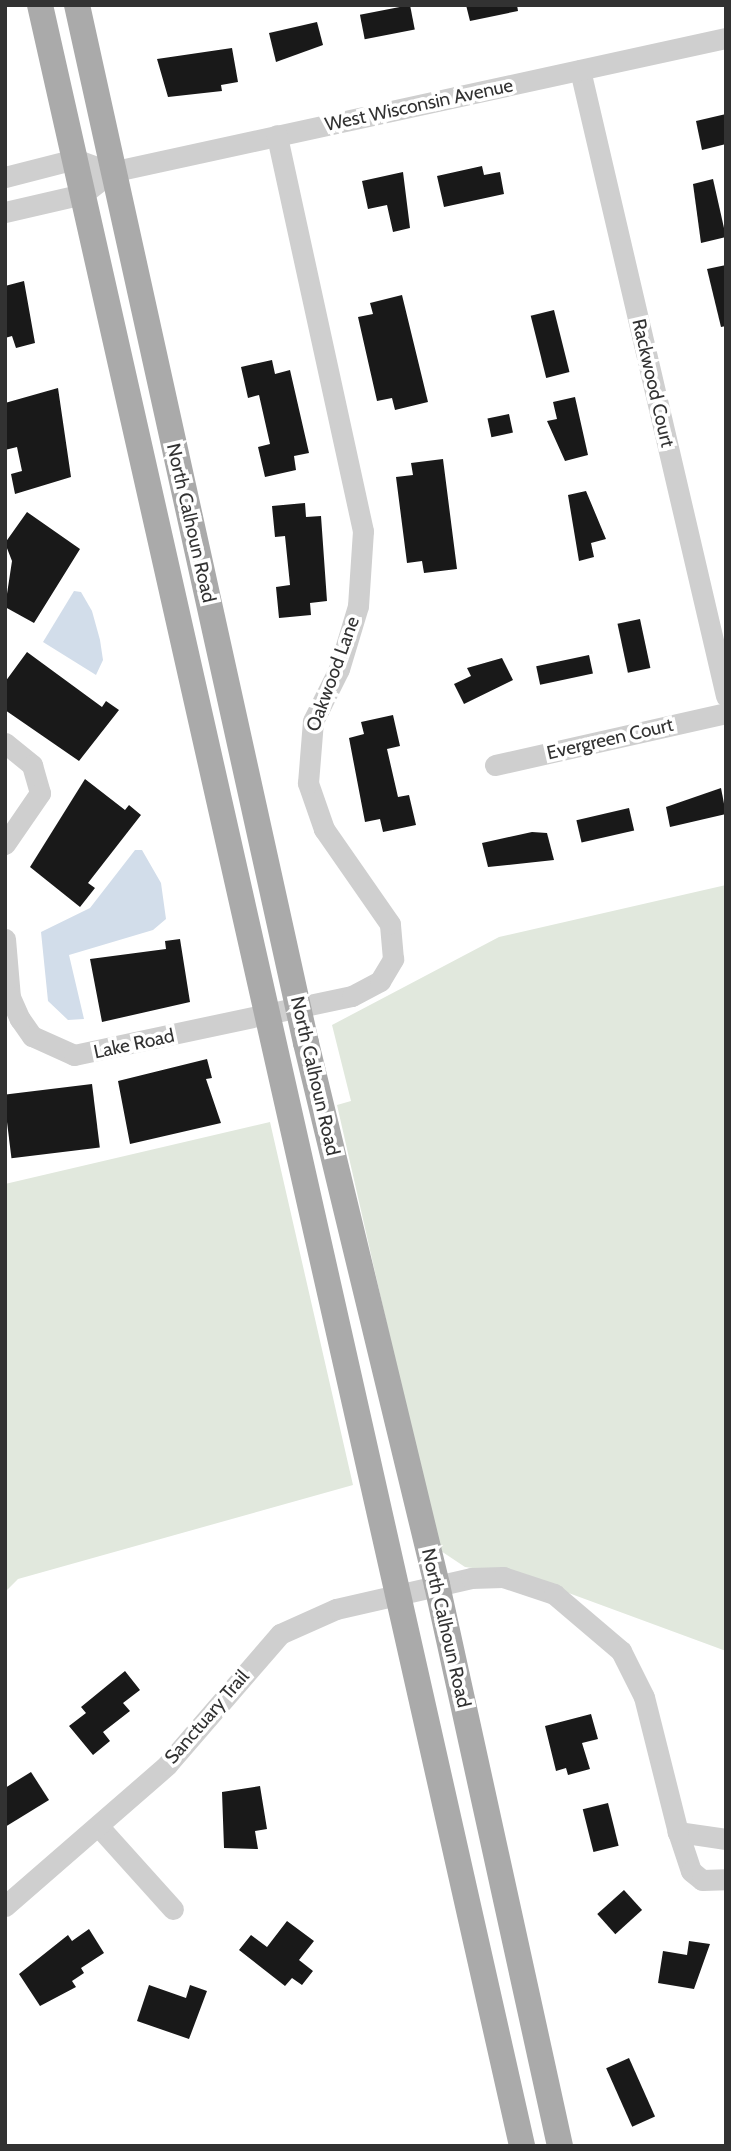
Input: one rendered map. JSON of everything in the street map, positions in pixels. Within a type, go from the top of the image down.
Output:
[{"type":"main road","name":"North Calhoun Road","points":[[40,5],[192,673],[395,1594],[522,2146]]},
{"type":"main road","name":"North Calhoun Road","points":[[77,5],[111,172],[299,1008],[437,1586],[560,2146]]},
{"type":"main road","points":[[192,673],[223,665]]},
{"type":"street","name":"West Wisconsin Avenue","points":[[5,212],[83,194],[111,172],[726,38]]},
{"type":"street","name":"Rackwood Court","points":[[580,70],[726,696]]},
{"type":"street","name":"Oakwood Lane","points":[[277,135],[363,531],[358,606],[339,669],[313,721],[308,783],[324,829],[385,914],[395,947],[388,972],[371,989],[299,1008]]},
{"type":"street","points":[[5,177],[75,159],[111,172]]},
{"type":"street","name":"Evergreen Court","points":[[495,765],[726,713]]},
{"type":"street","points":[[5,743],[32,765],[40,793],[5,844]]},
{"type":"street","name":"Lake Road","points":[[5,939],[10,997],[33,1037],[53,1049],[99,1053],[299,1008]]},
{"type":"street","name":"Sanctuary Trail","points":[[5,1906],[100,1828],[193,1739],[280,1634],[314,1615],[395,1594],[489,1577],[533,1584],[572,1605],[608,1636],[644,1697],[678,1832],[691,1871],[702,1880],[726,1879]]},
{"type":"street","points":[[100,1828],[173,1909]]},
{"type":"street","points":[[678,1832],[726,1839]]},
{"type":"shaded area","points":[[74,591],[81,592],[92,611],[100,640],[103,660],[96,675],[43,642]]},
{"type":"shaded area","points":[[135,850],[142,850],[161,883],[166,919],[153,930],[69,955],[84,1019],[68,1020],[48,1001],[41,932],[90,908]]},
{"type":"shaded area","points":[[726,885],[726,1651],[517,1574],[465,1567],[438,1549],[337,1105],[351,1101],[332,1025],[499,937]]},
{"type":"shaded area","points":[[270,1122],[353,1485],[18,1579],[5,1592],[5,1184]]},
{"type":"building","points":[[410,5],[415,30],[365,39],[360,15]]},
{"type":"building","points":[[466,5],[517,5],[518,11],[470,21]]},
{"type":"building","points":[[317,22],[323,45],[276,62],[269,33]]},
{"type":"building","points":[[232,48],[238,82],[221,85],[222,91],[168,97],[157,59]]},
{"type":"building","points":[[726,114],[726,144],[702,150],[696,121]]},
{"type":"building","points":[[482,166],[484,175],[500,172],[504,194],[444,207],[437,176]]},
{"type":"building","points":[[403,172],[410,228],[393,232],[387,205],[368,209],[362,181]]},
{"type":"building","points":[[713,179],[726,237],[701,243],[693,184]]},
{"type":"building","points":[[726,265],[726,326],[721,327],[707,269]]},
{"type":"building","points":[[24,281],[35,343],[16,348],[12,336],[5,338],[5,286]]},
{"type":"building","points":[[402,295],[428,402],[395,410],[392,398],[377,401],[358,317],[373,314],[370,303]]},
{"type":"building","points":[[554,310],[569,372],[546,378],[531,316]]},
{"type":"building","points":[[272,360],[275,374],[290,370],[309,453],[294,456],[296,470],[265,477],[258,447],[270,444],[259,395],[248,398],[241,367]]},
{"type":"building","points":[[58,388],[71,477],[15,494],[11,474],[22,471],[17,447],[5,450],[5,403]]},
{"type":"building","points":[[575,397],[588,455],[565,461],[547,421],[557,419],[553,402]]},
{"type":"building","points":[[509,414],[513,433],[491,437],[487,419]]},
{"type":"building","points":[[443,459],[457,569],[424,573],[422,561],[407,563],[396,477],[413,475],[411,463]]},
{"type":"building","points":[[586,491],[606,539],[591,543],[594,557],[579,561],[568,495]]},
{"type":"building","points":[[305,503],[306,517],[321,516],[327,601],[310,603],[311,615],[279,618],[276,587],[290,585],[285,536],[275,537],[272,506]]},
{"type":"building","points":[[27,512],[80,549],[34,623],[5,607],[12,561],[5,543]]},
{"type":"building","points":[[640,619],[650,668],[628,673],[618,624]]},
{"type":"building","points":[[27,652],[102,707],[106,701],[119,710],[79,761],[5,710],[5,682]]},
{"type":"building","points":[[589,655],[593,674],[540,685],[536,666]]},
{"type":"building","points":[[502,658],[513,680],[464,704],[454,684],[471,676],[467,668]]},
{"type":"building","points":[[393,715],[400,746],[387,749],[398,797],[409,795],[416,825],[383,832],[380,819],[365,822],[349,738],[364,734],[361,722]]},
{"type":"building","points":[[85,779],[125,810],[129,805],[141,815],[88,883],[95,888],[80,907],[30,867]]},
{"type":"building","points":[[721,788],[726,814],[670,827],[666,807]]},
{"type":"building","points":[[629,808],[634,830],[582,843],[576,820]]},
{"type":"building","points":[[532,832],[547,833],[554,860],[488,867],[482,843]]},
{"type":"building","points":[[180,939],[190,1002],[102,1022],[90,959],[166,949],[165,941]]},
{"type":"building","points":[[207,1059],[212,1078],[206,1079],[221,1123],[130,1144],[118,1081]]},
{"type":"building","points":[[92,1084],[100,1148],[11,1158],[5,1095]]},
{"type":"building","points":[[125,1671],[140,1690],[123,1703],[130,1711],[103,1732],[110,1741],[93,1755],[69,1726],[86,1713],[81,1707]]},
{"type":"building","points":[[591,1714],[598,1739],[582,1743],[590,1769],[568,1775],[566,1768],[556,1771],[545,1726]]},
{"type":"building","points":[[31,1772],[49,1800],[5,1827],[5,1788]]},
{"type":"building","points":[[260,1786],[267,1829],[255,1831],[258,1849],[224,1848],[222,1792]]},
{"type":"building","points":[[608,1803],[619,1846],[593,1852],[583,1809]]},
{"type":"building","points":[[624,1890],[642,1910],[615,1934],[597,1914]]},
{"type":"building","points":[[287,1921],[314,1941],[299,1960],[313,1971],[302,1985],[292,1978],[285,1986],[239,1950],[251,1935],[267,1947]]},
{"type":"building","points":[[89,1929],[104,1953],[81,1968],[84,1973],[72,1981],[76,1987],[40,2006],[19,1974],[68,1935],[72,1941]]},
{"type":"building","points":[[689,1941],[710,1944],[694,1989],[658,1983],[663,1951],[687,1955]]},
{"type":"building","points":[[149,1985],[186,1998],[190,1985],[207,1991],[189,2039],[137,2021]]},
{"type":"building","points":[[629,2058],[655,2116],[632,2127],[606,2068]]}]
